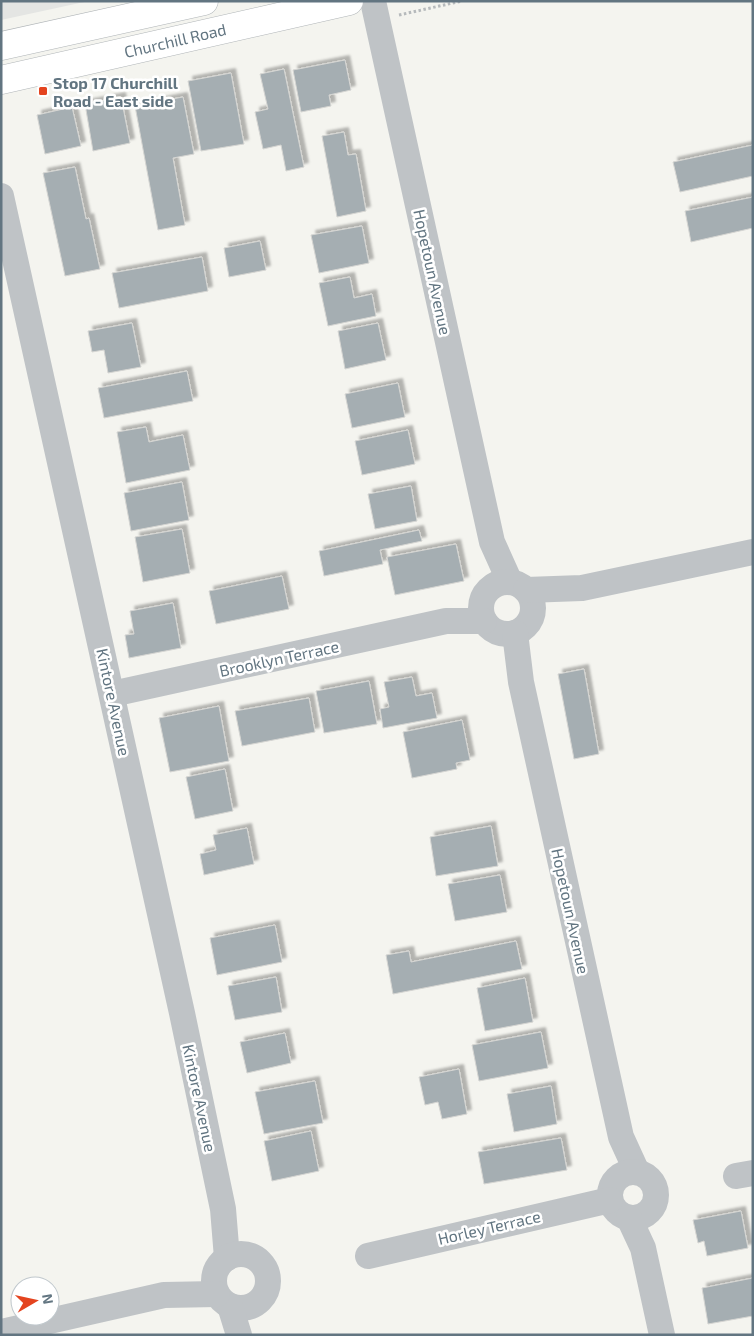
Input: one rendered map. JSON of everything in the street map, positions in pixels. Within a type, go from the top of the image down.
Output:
[{"type":"main road","name":"Churchill Road","points":[[1,46],[204,1]]},
{"type":"main road","name":"Churchill Road","points":[[1,80],[349,1]]},
{"type":"street","name":"Hopetoun Avenue","points":[[373,1],[628,1174]]},
{"type":"street","name":"Kintore Avenue","points":[[1,196],[224,1209],[230,1281],[239,1335]]},
{"type":"street","name":"Brooklyn Terrace","points":[[112,694],[504,608],[582,588],[753,552]]},
{"type":"street","points":[[628,1174],[652,1181],[655,1189],[653,1207],[638,1216],[613,1208],[610,1200],[613,1182],[628,1174]]},
{"type":"street","name":"Horley Terrace","points":[[368,1256],[610,1200]]},
{"type":"street","points":[[638,1216],[662,1335]]},
{"type":"street","name":"Kintore Avenue","points":[[230,1281],[248,1335]]},
{"type":"street","points":[[1,1332],[230,1281]]},
{"type":"shaded area","points":[[1,1],[89,1],[1,20]]},
{"type":"building","points":[[345,60],[351,90],[329,95],[331,106],[301,112],[293,70]]},
{"type":"building","points":[[284,69],[304,167],[286,171],[281,145],[263,149],[255,112],[268,109],[260,74]]},
{"type":"building","points":[[231,73],[244,144],[201,151],[188,81]]},
{"type":"building","points":[[121,97],[130,143],[93,151],[85,104]]},
{"type":"building","points":[[183,97],[194,154],[173,158],[185,225],[158,230],[135,106]]},
{"type":"building","points":[[72,107],[81,146],[45,154],[37,115]]},
{"type":"building","points":[[344,132],[348,155],[356,154],[366,211],[337,217],[322,136]]},
{"type":"building","points":[[753,145],[753,176],[680,192],[673,162]]},
{"type":"building","points":[[75,167],[86,219],[89,218],[100,269],[65,276],[43,173]]},
{"type":"building","points":[[753,197],[753,228],[691,242],[685,211]]},
{"type":"building","points":[[362,226],[369,263],[319,273],[311,235]]},
{"type":"building","points":[[260,241],[266,270],[229,277],[224,248]]},
{"type":"building","points":[[202,257],[208,291],[119,308],[112,273]]},
{"type":"building","points":[[350,277],[354,298],[372,294],[376,316],[328,326],[319,283]]},
{"type":"building","points":[[132,323],[141,367],[108,373],[104,350],[92,352],[88,331]]},
{"type":"building","points":[[378,323],[386,360],[345,369],[338,331]]},
{"type":"building","points":[[187,371],[193,401],[104,418],[98,388]]},
{"type":"building","points":[[398,383],[405,417],[352,428],[345,394]]},
{"type":"building","points":[[146,427],[149,442],[183,435],[190,470],[126,483],[117,432]]},
{"type":"building","points":[[408,430],[415,464],[362,475],[355,441]]},
{"type":"building","points":[[182,482],[189,520],[131,531],[124,493]]},
{"type":"building","points":[[411,486],[417,521],[375,529],[368,494]]},
{"type":"building","points":[[182,529],[190,573],[143,582],[135,537]]},
{"type":"building","points":[[419,530],[422,541],[380,550],[383,564],[324,576],[319,551]]},
{"type":"building","points":[[456,544],[464,581],[395,595],[387,557]]},
{"type":"building","points":[[282,576],[289,609],[216,624],[209,591]]},
{"type":"building","points":[[173,603],[181,648],[129,658],[125,635],[134,634],[130,611]]},
{"type":"building","points":[[584,669],[599,754],[574,759],[558,674]]},
{"type":"building","points":[[412,677],[416,696],[432,693],[437,718],[383,728],[380,709],[389,707],[384,682]]},
{"type":"building","points":[[369,681],[377,724],[324,733],[316,691]]},
{"type":"building","points":[[309,698],[315,732],[242,746],[235,711]]},
{"type":"building","points":[[219,706],[229,761],[170,772],[159,718]]},
{"type":"building","points":[[462,720],[470,760],[456,763],[457,769],[412,778],[403,732]]},
{"type":"building","points":[[225,769],[233,811],[195,819],[186,777]]},
{"type":"building","points":[[491,826],[498,866],[436,876],[430,837]]},
{"type":"building","points":[[247,828],[254,864],[204,875],[200,854],[216,850],[213,835]]},
{"type":"building","points":[[500,875],[507,912],[455,921],[448,884]]},
{"type":"building","points":[[275,925],[282,962],[217,975],[210,938]]},
{"type":"building","points":[[516,941],[522,969],[393,994],[386,955],[409,951],[411,962]]},
{"type":"building","points":[[276,977],[282,1012],[235,1020],[228,986]]},
{"type":"building","points":[[525,978],[533,1022],[485,1031],[477,988]]},
{"type":"building","points":[[541,1032],[548,1068],[479,1081],[472,1045]]},
{"type":"building","points":[[285,1033],[291,1063],[247,1073],[240,1042]]},
{"type":"building","points":[[459,1069],[467,1114],[442,1119],[438,1102],[425,1105],[419,1077]]},
{"type":"building","points":[[315,1081],[323,1123],[264,1134],[255,1092]]},
{"type":"building","points":[[551,1086],[557,1124],[514,1132],[507,1094]]},
{"type":"building","points":[[311,1131],[319,1171],[272,1181],[264,1141]]},
{"type":"building","points":[[561,1138],[567,1170],[484,1184],[478,1152]]},
{"type":"building","points":[[741,1211],[748,1248],[707,1256],[704,1241],[698,1243],[693,1220]]},
{"type":"building","points":[[753,1278],[753,1316],[708,1324],[702,1288]]},
{"type":"place","name":"Stop 17 Churchill Road - East side","points":[[43,91]]}]
